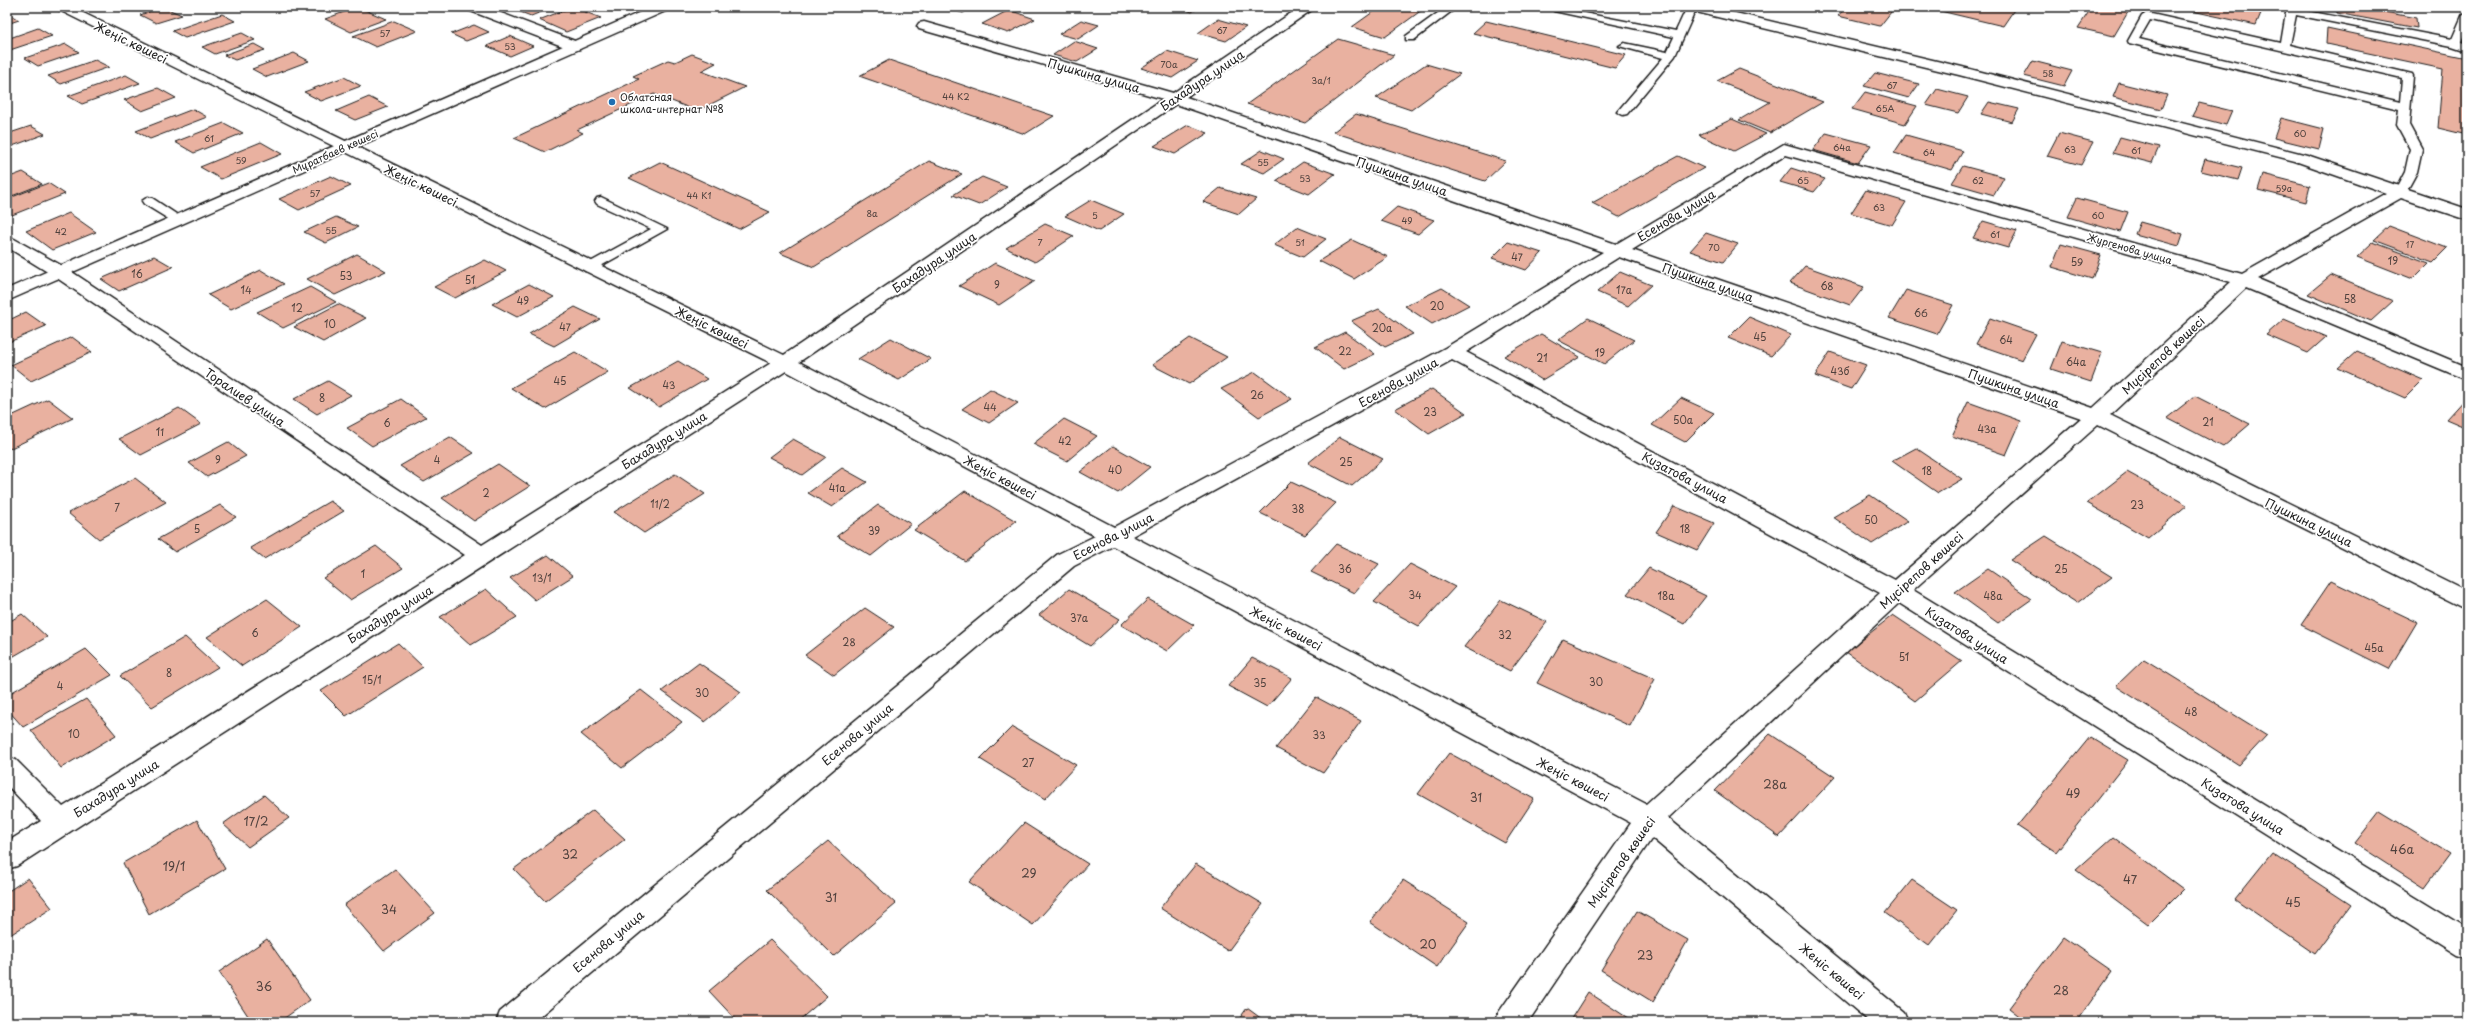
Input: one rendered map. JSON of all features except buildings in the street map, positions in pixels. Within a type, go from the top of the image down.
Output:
[{"type":"street","name":"Жеңіс көшесі","points":[[60,7],[785,363],[1649,819],[1893,1022]]},
{"type":"street","points":[[473,7],[575,46]]},
{"type":"street","name":"Мұратбаев көшесі","points":[[7,296],[663,7]]},
{"type":"street","points":[[1692,7],[1962,71],[2301,158],[2467,215]]},
{"type":"street","name":"Бахадура улица","points":[[7,857],[785,363],[1174,98],[1299,10]]},
{"type":"street","name":"Пушкина улица","points":[[924,26],[1174,98],[2096,416],[2467,601]]},
{"type":"street","name":"Есенова улица","points":[[511,1022],[1066,560],[1113,537],[1452,352],[1784,150]]},
{"type":"street","name":"Жургенова улица","points":[[1784,150],[2244,280],[2467,374]]},
{"type":"street","name":"Мүсірепов көшесі","points":[[1510,1022],[1649,819],[1897,591],[2096,416],[2244,280],[2401,192]]},
{"type":"street","name":"Торалиев улица","points":[[7,240],[60,272],[482,556]]},
{"type":"street","name":"Кизатова улица","points":[[1452,352],[1897,591],[2467,945]]},
{"type":"street","points":[[7,768],[61,823]]},
{"type":"lane","points":[[1410,38],[1452,7]]},
{"type":"lane","points":[[1623,112],[1670,56],[1692,7]]},
{"type":"lane","points":[[1557,9],[1679,35]]},
{"type":"lane","points":[[2285,47],[2292,9],[2455,43],[2467,48]]},
{"type":"lane","points":[[2401,192],[2411,172],[2416,149],[2404,126],[2408,76],[2148,16],[2133,41],[2405,107]]},
{"type":"lane","points":[[2455,43],[2467,16]]},
{"type":"lane","points":[[1624,46],[1670,56]]},
{"type":"lane","points":[[148,201],[179,220]]},
{"type":"lane","points":[[590,268],[661,229],[601,201]]},
{"type":"place","name":"Облатсная школа-интернат №8","points":[[612,102]]}]
